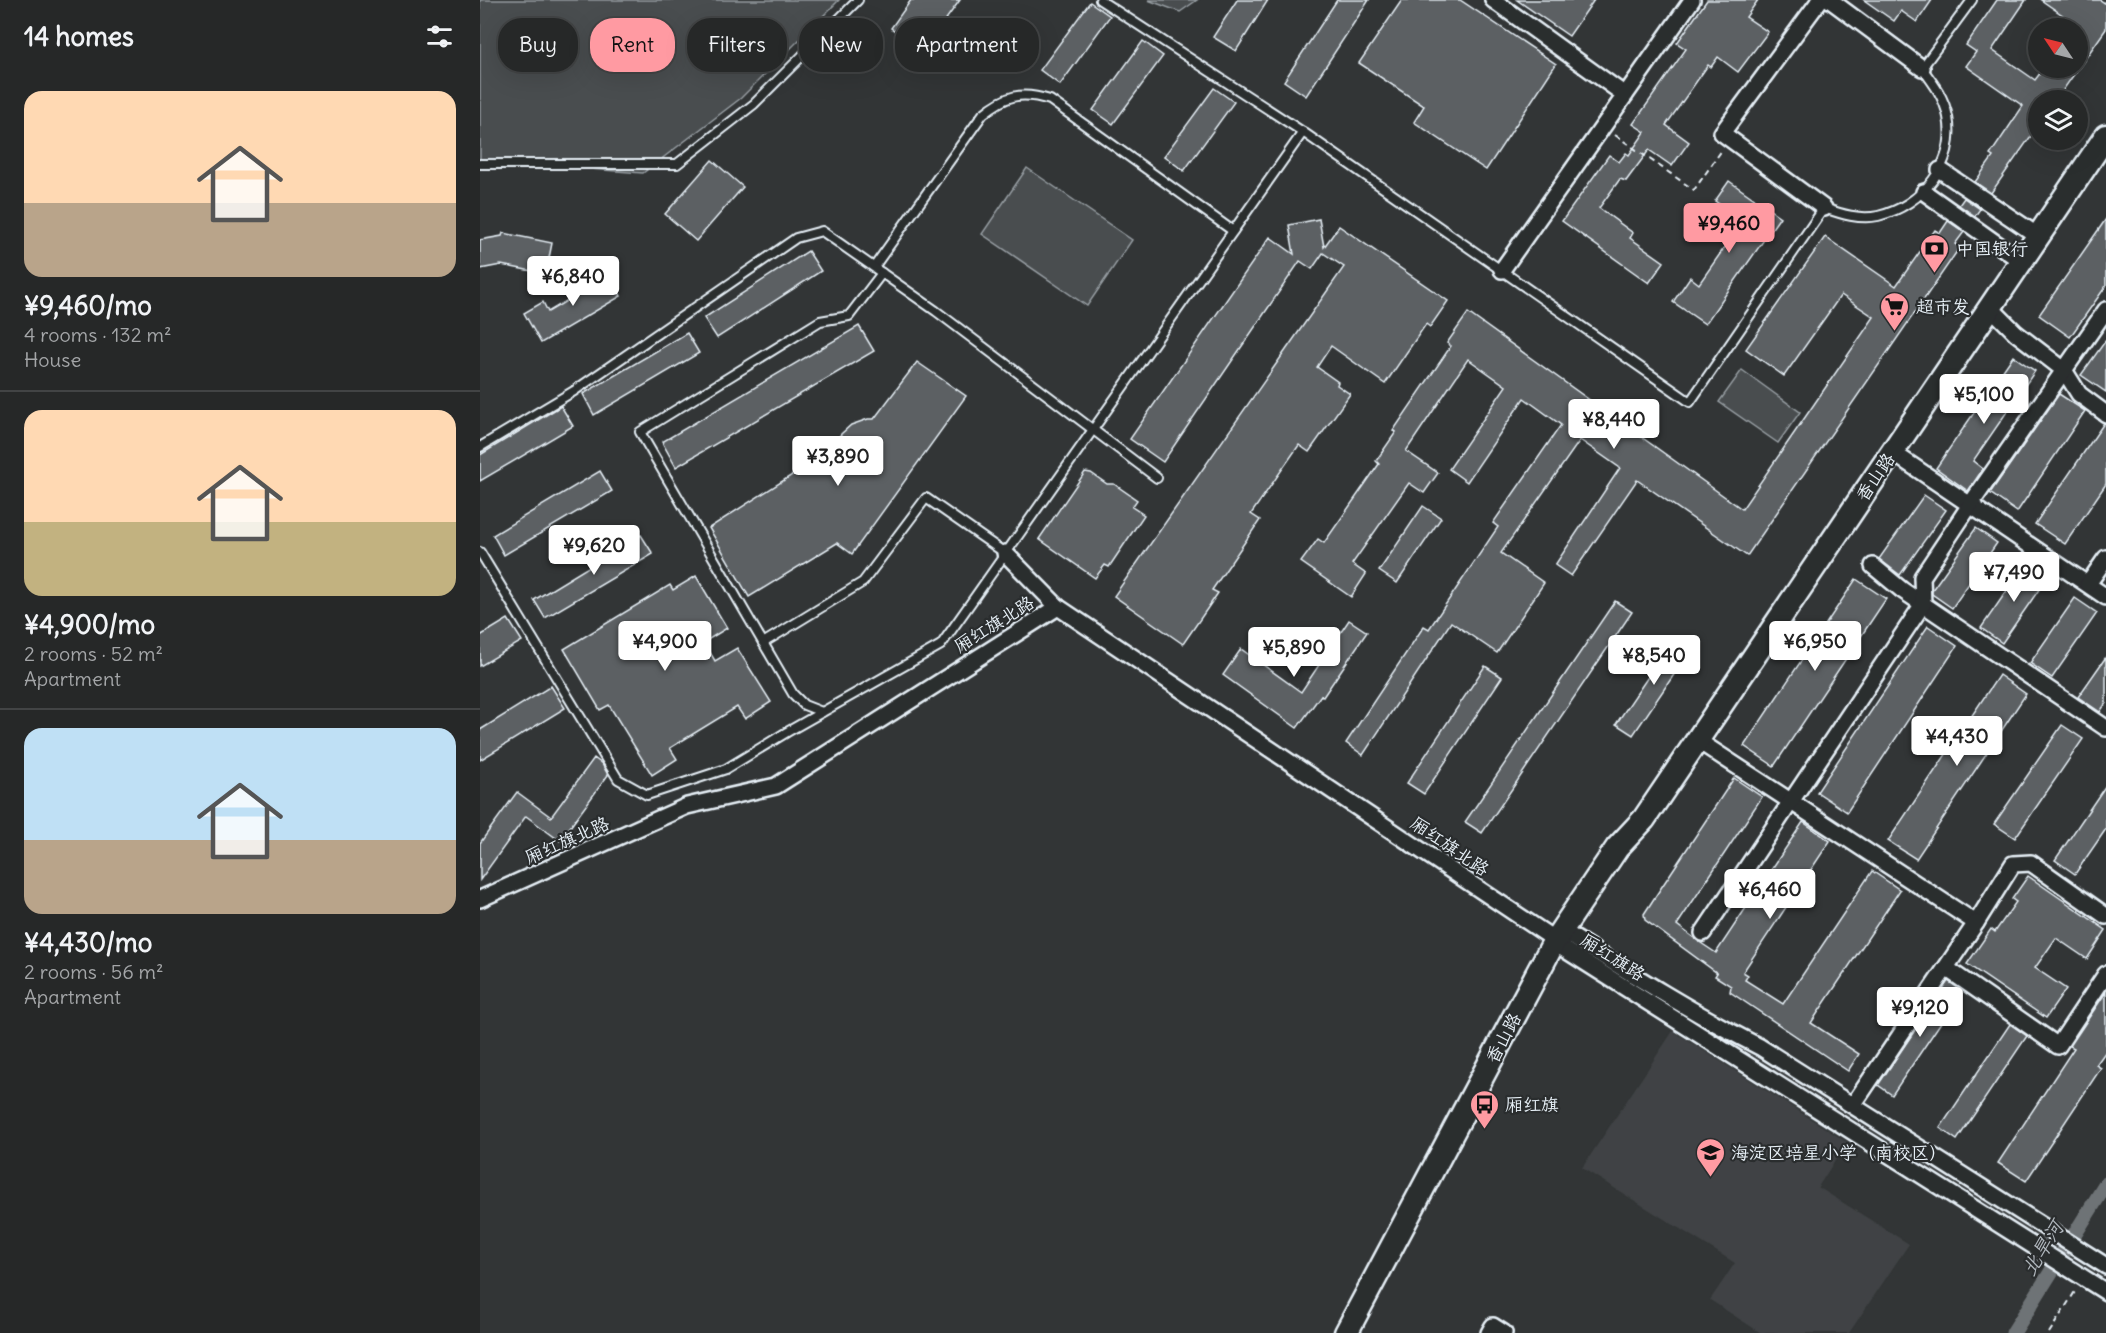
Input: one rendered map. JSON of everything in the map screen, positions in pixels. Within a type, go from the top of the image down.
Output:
[{"type":"street","points":[[1493,0],[1625,95]]},
{"type":"street","points":[[1502,270],[1692,0]]},
{"type":"street","points":[[1820,0],[1722,133],[1824,208]]},
{"type":"street","points":[[1830,0],[1922,68]]},
{"type":"street","name":"香山路","points":[[1346,1333],[1563,942],[1628,855],[1644,819],[2106,136]]},
{"type":"street","points":[[1940,170],[2038,236]]},
{"type":"street","points":[[1924,192],[2021,261]]},
{"type":"street","points":[[1990,307],[2016,333],[2064,370],[2079,394],[2106,414]]},
{"type":"street","points":[[1703,933],[1923,604],[1922,577],[1970,504],[2106,310]]},
{"type":"street","points":[[1892,452],[2106,597]]},
{"type":"street","points":[[1005,554],[1058,607]]},
{"type":"street","points":[[2088,584],[2106,558]]},
{"type":"street","points":[[1873,566],[1902,590],[2106,728]]},
{"type":"street","name":"厢红旗北路","points":[[480,899],[687,806],[776,786],[1058,607],[1563,942]]},
{"type":"street","points":[[1697,740],[1976,923]]},
{"type":"street","points":[[1853,1105],[1976,923],[2013,864],[2031,862],[2106,916]]},
{"type":"street","name":"香山路","points":[[1362,1333],[1563,942]]},
{"type":"street","name":"厢红旗路","points":[[1563,942],[1760,1047],[2106,1266]]},
{"type":"street","name":"厢红旗路","points":[[1563,942],[2106,1292]]},
{"type":"street","points":[[1946,968],[2058,1046],[2106,974]]},
{"type":"street","points":[[1489,1333],[1493,1326],[1504,1333]]},
{"type":"lane","points":[[480,164],[677,164],[754,104],[858,0]]},
{"type":"lane","points":[[1100,0],[1303,132],[1690,402],[1824,208],[1850,216],[1877,216],[1902,208],[1924,192],[1940,170],[1948,145],[1948,118],[1940,92],[1922,68],[1972,0]]},
{"type":"lane","points":[[874,267],[983,114],[1000,100],[1010,97],[1030,95],[1050,100],[1233,231]]},
{"type":"lane","points":[[480,552],[618,779],[648,795],[726,769],[941,645],[1303,132]]},
{"type":"lane","points":[[480,447],[574,391],[796,238],[822,231],[936,310],[1157,478]]},
{"type":"lane","points":[[822,712],[804,705],[793,694],[640,432],[820,321],[849,316],[882,273]]},
{"type":"lane","points":[[763,643],[863,582],[926,498],[1005,554]]},
{"type":"path","points":[[1603,127],[1694,190],[1729,139]]},
{"type":"path","points":[[2049,1333],[2077,1273]]},
{"type":"shaded area","points":[[480,0],[839,0],[821,18],[799,18],[799,40],[787,52],[787,18],[687,18],[687,72],[767,72],[741,98],[643,173],[480,161]]},
{"type":"shaded area","points":[[1148,0],[1197,0],[1180,12]]},
{"type":"shaded area","points":[[1027,168],[1132,240],[1087,306],[982,234]]},
{"type":"shaded area","points":[[1742,370],[1800,412],[1778,443],[1719,402]]},
{"type":"shaded area","name":"海淀区培星小学（南校区）","points":[[1673,1031],[1847,1142],[1818,1187],[1909,1244],[1849,1333],[1761,1333],[1710,1300],[1735,1263],[1582,1168]]},
{"type":"building","points":[[911,0],[960,0],[947,18],[898,18]]},
{"type":"building","points":[[1237,0],[1268,0],[1236,51],[1213,37]]},
{"type":"building","points":[[1337,0],[1369,0],[1306,96],[1284,81]]},
{"type":"building","points":[[1402,0],[1460,0],[1556,64],[1486,170],[1414,122],[1424,106],[1359,63]]},
{"type":"building","points":[[1517,0],[1594,0],[1569,36]]},
{"type":"building","points":[[1707,0],[1758,0],[1746,17],[1768,32],[1738,72],[1718,57],[1711,67],[1708,65],[1666,125],[1689,142],[1672,166],[1649,150],[1626,181],[1620,179],[1599,208],[1633,233],[1630,238],[1664,262],[1649,283],[1562,221],[1609,155],[1619,162],[1626,153],[1629,155],[1645,132],[1633,124],[1686,49],[1677,43]]},
{"type":"building","points":[[1864,0],[1932,0],[1917,22],[1901,11],[1894,21]]},
{"type":"building","points":[[1997,0],[2026,0],[1992,50],[2028,75],[2028,78],[2035,80],[2036,78],[2071,78],[2063,90],[2028,90],[2028,140],[1991,193],[1975,182],[1993,157],[1990,155],[2023,106],[1966,66],[1976,52],[1966,45]]},
{"type":"building","points":[[2041,0],[2100,0],[2106,4],[2106,29],[2088,55],[2088,18],[2067,18]]},
{"type":"building","points":[[1090,2],[1110,16],[1060,85],[1040,70]]},
{"type":"building","points":[[1143,41],[1163,56],[1113,124],[1093,110]]},
{"type":"building","points":[[1214,88],[1234,102],[1184,171],[1164,156]]},
{"type":"building","points":[[712,160],[743,187],[696,241],[665,214]]},
{"type":"building","points":[[1729,181],[1780,217],[1705,324],[1673,302],[1690,277],[1699,284],[1743,221],[1715,201]]},
{"type":"building","points":[[1964,198],[1980,209],[1975,216],[1959,205]]},
{"type":"building","points":[[1319,219],[1324,247],[1339,226],[1448,301],[1430,327],[1426,324],[1385,384],[1331,346],[1317,367],[1350,394],[1309,452],[1299,445],[1251,514],[1260,520],[1212,590],[1218,593],[1183,644],[1114,596],[1344,267],[1323,253],[1312,269],[1300,261],[1163,462],[1130,439],[1270,237],[1294,254],[1289,225]]},
{"type":"building","points":[[2106,219],[2106,286],[2070,337],[2039,315]]},
{"type":"building","points":[[1948,221],[1964,232],[1955,244],[1960,247],[1747,556],[1637,480],[1571,576],[1555,565],[1620,468],[1580,440],[1501,553],[1544,583],[1497,653],[1451,622],[1363,755],[1346,743],[1424,626],[1429,629],[1498,527],[1493,523],[1561,425],[1524,398],[1467,482],[1449,469],[1506,386],[1468,359],[1406,451],[1438,473],[1424,493],[1409,483],[1352,564],[1366,574],[1351,597],[1301,562],[1318,539],[1324,543],[1379,464],[1376,461],[1396,432],[1393,431],[1451,346],[1447,343],[1468,313],[1742,509],[1874,317],[1841,295],[1784,376],[1746,349],[1825,237],[1896,286],[1935,230],[1940,233]]},
{"type":"building","points":[[503,233],[552,243],[549,258],[556,260],[553,275],[501,265],[480,269],[480,240],[502,236]]},
{"type":"building","points":[[808,251],[821,271],[717,338],[704,318]]},
{"type":"building","points":[[604,268],[621,296],[541,343],[524,313],[543,302],[548,312],[590,287],[585,279]]},
{"type":"building","points":[[859,326],[874,351],[676,467],[662,442]]},
{"type":"building","points":[[687,333],[699,353],[594,415],[583,394]]},
{"type":"building","points":[[2106,340],[2106,392],[2081,375]]},
{"type":"building","points":[[2013,356],[2035,371],[1973,461],[1983,469],[1968,491],[1936,468]]},
{"type":"building","points":[[917,362],[966,396],[852,554],[837,543],[749,597],[709,528],[814,461],[827,462],[829,449],[841,434],[851,425],[874,419]]},
{"type":"building","points":[[2059,394],[2085,411],[2017,512],[1990,493]]},
{"type":"building","points":[[561,406],[573,426],[480,481],[480,455]]},
{"type":"building","points":[[2104,423],[2106,424],[2106,484],[2065,544],[2035,524]]},
{"type":"building","points":[[600,471],[612,491],[504,555],[493,535]]},
{"type":"building","points":[[1085,472],[1091,473],[1107,484],[1114,484],[1137,500],[1132,507],[1144,515],[1109,567],[1105,565],[1095,578],[1039,539]]},
{"type":"building","points":[[1924,495],[1946,510],[1900,575],[1879,559]]},
{"type":"building","points":[[1423,506],[1441,518],[1397,583],[1379,571]]},
{"type":"building","points":[[1976,528],[1997,543],[1952,608],[1932,594],[1932,590]]},
{"type":"building","points":[[641,535],[653,554],[545,618],[534,600]]},
{"type":"building","points":[[2026,563],[2047,578],[2002,643],[1981,628]]},
{"type":"building","points":[[696,576],[727,628],[704,642],[715,661],[737,648],[771,702],[745,719],[737,707],[670,748],[677,759],[652,775],[609,705],[600,710],[564,649],[670,585],[673,590]]},
{"type":"building","points":[[1856,579],[1886,599],[1774,766],[1744,746]]},
{"type":"building","points":[[2075,598],[2097,613],[2052,678],[2030,663]]},
{"type":"building","points":[[1615,601],[1632,612],[1482,833],[1465,822]]},
{"type":"building","points":[[508,619],[522,641],[480,666],[480,636]]},
{"type":"building","points":[[1349,620],[1367,632],[1323,697],[1321,695],[1297,728],[1223,675],[1241,649],[1301,692]]},
{"type":"building","points":[[1928,626],[1957,646],[1847,812],[1817,792]]},
{"type":"building","points":[[1675,637],[1692,648],[1633,735],[1616,724]]},
{"type":"building","points":[[2106,657],[2106,703],[2100,712],[2078,697]]},
{"type":"building","points":[[1485,666],[1502,677],[1424,794],[1407,783]]},
{"type":"building","points":[[1999,675],[2026,694],[1916,859],[1888,841]]},
{"type":"building","points":[[551,686],[565,708],[480,760],[480,730]]},
{"type":"building","points":[[2062,725],[2083,739],[2015,838],[1994,824]]},
{"type":"building","points":[[594,758],[602,764],[608,775],[560,841],[526,816],[480,880],[480,843],[517,792],[551,817]]},
{"type":"building","points":[[1734,778],[1762,797],[1677,925],[1716,953],[1803,822],[1830,841],[1743,972],[1748,975],[1745,980],[1783,1004],[1872,871],[1900,890],[1811,1023],[1859,1054],[1848,1071],[1730,992],[1731,986],[1715,976],[1717,973],[1645,920],[1644,914]]},
{"type":"building","points":[[2106,785],[2106,829],[2075,874],[2055,860]]},
{"type":"building","points":[[2028,876],[2106,930],[2087,959],[2056,938],[2035,968],[2066,989],[2046,1018],[1967,964],[1991,929],[1995,932],[2016,902],[2012,899]]},
{"type":"building","points":[[1948,981],[1962,991],[1892,1095],[1878,1085]]},
{"type":"building","points":[[2106,992],[2106,1051],[2096,1065],[2101,1068],[2026,1181],[1998,1163],[2074,1048],[2070,1046]]},
{"type":"building","points":[[2010,1024],[2027,1036],[1957,1140],[1940,1128]]},
{"type":"waterway","name":"北旱河","points":[[2013,1333],[2106,1184]]},
{"type":"place","name":"中国银行","points":[[1935,274]]},
{"type":"place","name":"超市发","points":[[1895,332]]},
{"type":"place","name":"厢红旗","points":[[1484,1130]]},
{"type":"place","name":"海淀区培星小学（南校区）","points":[[1710,1178]]}]
